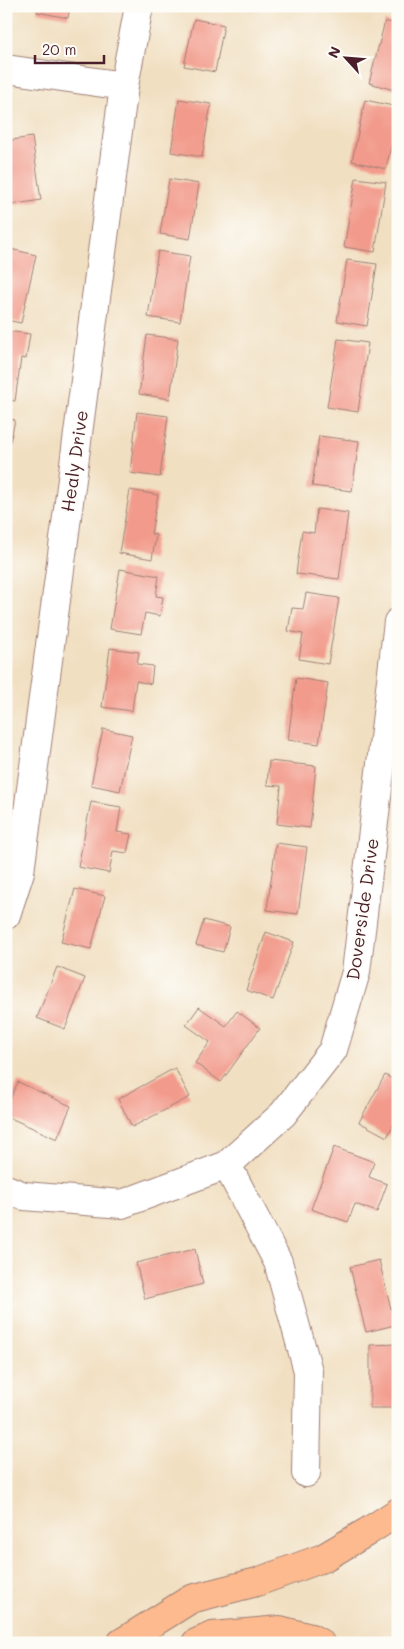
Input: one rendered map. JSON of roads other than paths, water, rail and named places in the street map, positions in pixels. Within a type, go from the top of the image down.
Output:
[{"type":"highway","points":[[120,1643],[191,1599],[257,1582],[323,1558],[398,1512]]},
{"type":"highway","points":[[196,1643],[212,1636],[280,1630],[311,1638],[320,1643]]},
{"type":"street","name":"Healy Drive","points":[[6,916],[20,872],[124,86],[139,6]]},
{"type":"street","points":[[6,68],[124,86]]},
{"type":"street","name":"Doverside Drive","points":[[6,1189],[24,1196],[122,1204],[227,1165],[283,1114],[332,1050],[356,972],[398,622]]},
{"type":"street","points":[[227,1165],[278,1262],[308,1371],[306,1473]]}]
